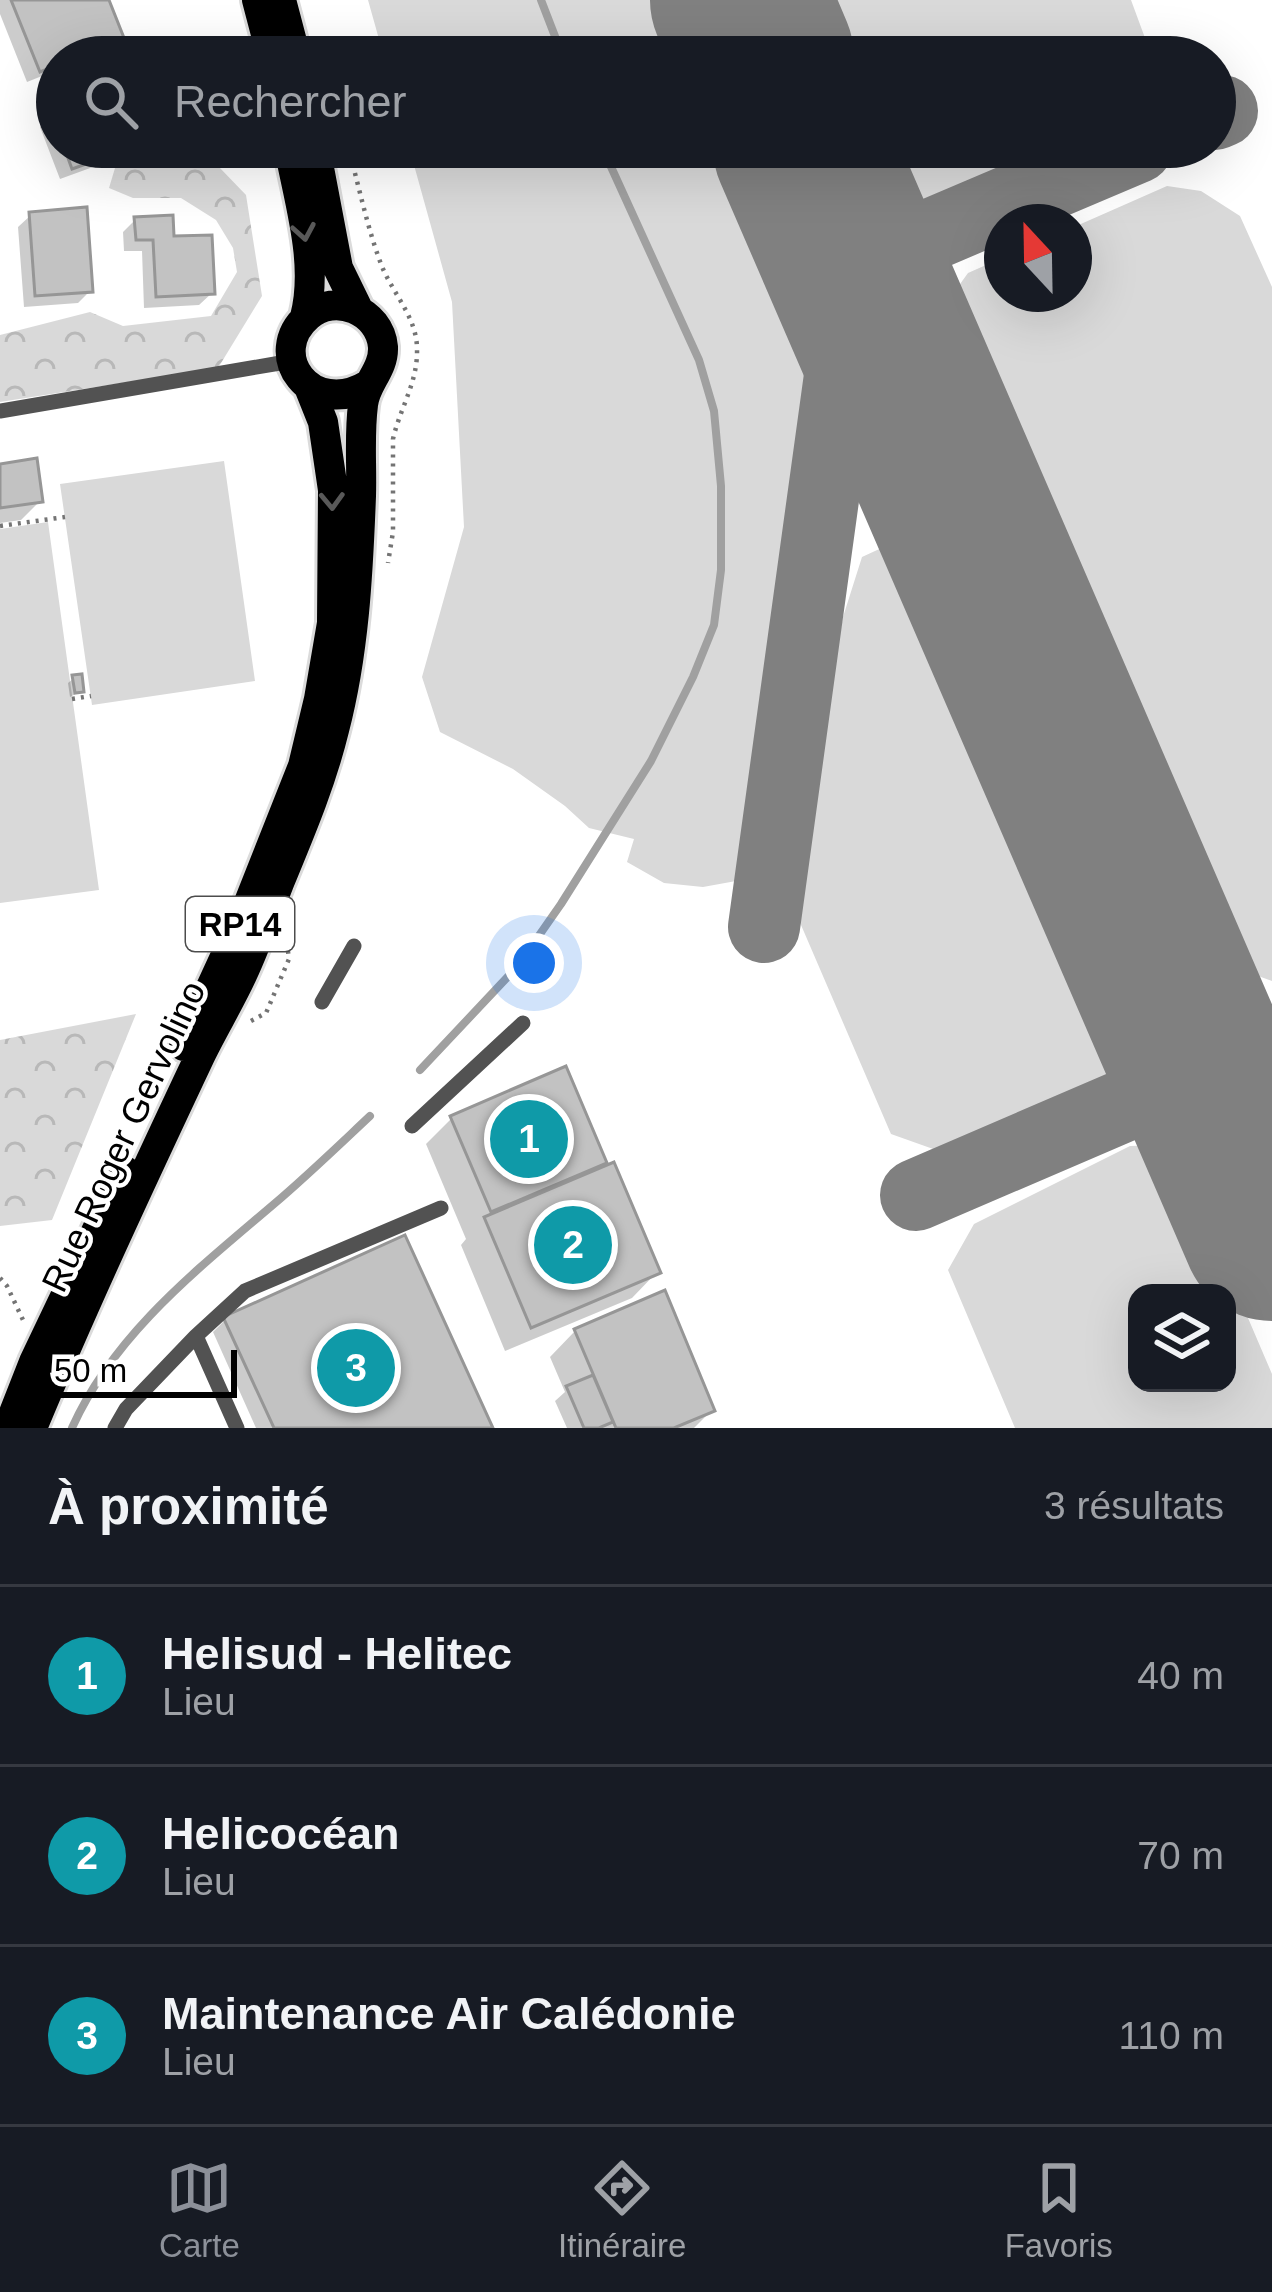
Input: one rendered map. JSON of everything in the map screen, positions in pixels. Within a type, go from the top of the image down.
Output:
[{"type":"main road","points":[[257,0],[266,36]]},
{"type":"main road","points":[[281,0],[290,36]]},
{"type":"main road","points":[[293,168],[311,272],[310,300],[291,345],[301,374],[323,394],[339,396],[368,385],[377,373],[383,345],[371,319],[346,305],[317,309],[305,317]]},
{"type":"main road","points":[[319,168],[335,258],[359,310]]},
{"type":"main road","name":"Rue Roger Gervolino","points":[[15,1413],[34,1362],[242,920],[303,766],[332,623],[333,490],[323,422],[301,374]]},
{"type":"main road","name":"Rue Roger Gervolino","points":[[15,1413],[242,975],[321,780],[354,626],[363,402],[368,385]]},
{"type":"lane","points":[[0,411],[301,374]]},
{"type":"lane","points":[[322,1002],[354,946]]},
{"type":"lane","points":[[412,1126],[523,1023]]},
{"type":"lane","points":[[115,1428],[126,1409],[245,1292],[441,1208]]},
{"type":"lane","points":[[196,1336],[237,1428]]},
{"type":"path","points":[[0,526],[65,517]]},
{"type":"path","points":[[72,699],[91,696]]},
{"type":"green space","points":[[368,0],[665,0],[680,36],[378,36]]},
{"type":"green space","points":[[808,0],[1131,0],[1144,36],[824,36]]},
{"type":"green space","points":[[115,168],[220,168],[246,195],[262,296],[218,368],[0,402],[0,335],[90,312],[123,326],[211,316],[237,272],[233,248],[216,220],[181,198],[133,198],[109,188]]},
{"type":"green space","points":[[415,168],[737,168],[821,365],[814,461],[736,881],[703,887],[664,883],[627,862],[634,839],[589,828],[513,769],[440,732],[422,677],[464,527],[452,302]]},
{"type":"green space","points":[[881,168],[1041,168],[951,206],[916,202],[887,183]]},
{"type":"green space","points":[[1167,186],[1201,191],[1240,216],[1272,287],[1272,981],[1250,973],[1220,944],[959,346],[955,291],[968,273],[984,266],[984,312],[1092,312],[1092,219]]},
{"type":"green space","points":[[224,461],[255,681],[92,705],[60,484]]},
{"type":"green space","points":[[48,522],[99,890],[0,903],[0,529]]},
{"type":"green space","points":[[901,539],[920,557],[1126,1037],[1107,1075],[936,1150],[891,1134],[798,918],[800,850],[843,617],[862,557]]},
{"type":"green space","points":[[136,1014],[52,1220],[0,1226],[0,1040]]},
{"type":"green space","points":[[1160,1145],[1179,1157],[1233,1284],[1128,1284],[1128,1392],[1236,1392],[1236,1290],[1272,1374],[1272,1428],[1015,1428],[948,1270],[974,1224],[1130,1146]]},
{"type":"building","points":[[11,0],[109,0],[123,36],[36,36],[36,62]]},
{"type":"building","points":[[87,207],[93,292],[35,296],[29,212]]},
{"type":"building","points":[[173,215],[174,236],[212,235],[215,294],[156,297],[153,240],[136,240],[134,217]]},
{"type":"building","points":[[37,458],[43,502],[0,508],[0,464]]},
{"type":"building","points":[[82,674],[84,692],[75,693],[72,675]]},
{"type":"building","points":[[566,1066],[607,1163],[491,1212],[450,1116]]},
{"type":"building","points":[[614,1162],[661,1273],[531,1328],[484,1217]]},
{"type":"building","points":[[405,1235],[493,1428],[274,1428],[223,1317]]},
{"type":"building","points":[[665,1290],[715,1411],[674,1428],[616,1428],[574,1329]]},
{"type":"building","points":[[593,1375],[613,1422],[584,1428],[566,1386]]},
{"type":"waterway","points":[[541,0],[555,36]]},
{"type":"waterway","points":[[420,1070],[517,967],[561,904],[651,761],[714,625],[721,570],[721,486],[714,411],[699,360],[612,168]]},
{"type":"waterway","points":[[72,1428],[111,1362],[160,1305],[370,1116]]},
{"type":"taxiway","points":[[764,927],[855,267],[1088,168]]},
{"type":"taxiway","points":[[916,1195],[1272,1042]]},
{"type":"runway","points":[[740,0],[755,36]]},
{"type":"runway","points":[[812,168],[1272,1231]]},
{"type":"place","name":"Helisud - Helitec","points":[[529,1139]]},
{"type":"place","name":"Helicocéan","points":[[573,1245]]},
{"type":"place","name":"Maintenance Air Calédonie","points":[[356,1368]]}]
